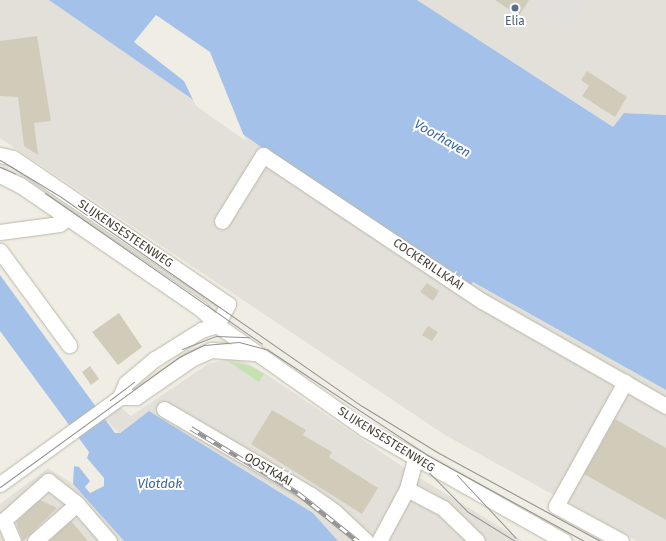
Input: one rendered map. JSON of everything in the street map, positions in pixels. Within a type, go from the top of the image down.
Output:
[{"type":"street","name":"COCKERILLKAAI","points":[[222,221],[263,155],[482,301],[666,406]]},
{"type":"street","name":"SLIJKENSESTEENWEG","points":[[0,156],[12,158],[228,304],[217,324]]},
{"type":"street","name":"SLIJKENSESTEENWEG","points":[[0,175],[68,218],[201,309],[217,324],[415,460],[564,541]]},
{"type":"street","points":[[0,232],[59,224],[68,218]]},
{"type":"street","points":[[0,251],[69,345]]},
{"type":"street","points":[[0,484],[20,471],[120,397],[126,384],[155,359],[194,334],[217,324]]},
{"type":"street","points":[[120,397],[136,397],[191,359],[211,350],[230,348],[262,355]]},
{"type":"street","points":[[621,541],[556,506],[625,382]]},
{"type":"street","name":"OOSTKAAI","points":[[164,409],[311,495],[335,512],[366,541]]},
{"type":"street","points":[[379,541],[407,489],[415,460]]},
{"type":"street","points":[[13,541],[4,520],[48,481],[77,504],[109,541]]},
{"type":"street","points":[[407,489],[443,508],[477,541]]},
{"type":"street","points":[[35,541],[77,504]]},
{"type":"shaded area","points":[[0,0],[49,0],[469,289],[473,282],[666,390],[666,541],[637,541],[445,435],[0,138]]},
{"type":"shaded area","points":[[417,0],[666,0],[666,115],[624,113],[613,127]]},
{"type":"shaded area","points":[[531,0],[589,0],[572,27]]},
{"type":"shaded area","points":[[229,359],[245,362],[263,372],[415,475],[523,541],[338,541],[313,513],[149,411],[119,433],[104,418],[120,407],[131,416],[208,364]]},
{"type":"shaded area","points":[[48,468],[73,484],[124,541],[0,541],[0,504]]},
{"type":"green space","points":[[228,361],[250,366],[264,374],[259,382]]},
{"type":"water","name":"Voorhaven","points":[[49,0],[417,0],[613,127],[624,113],[666,115],[666,390],[473,282],[468,290]]},
{"type":"water","name":"Vlotdok","points":[[0,275],[115,433],[120,433],[149,411],[313,513],[338,541],[124,541],[73,484],[74,466],[79,467],[90,481],[85,487],[90,493],[104,486],[104,478],[87,458],[89,452],[0,331]]},
{"type":"pier","points":[[156,15],[210,52],[246,141],[196,106],[184,81],[134,42]]},
{"type":"building","name":"Elia","points":[[495,0],[529,0],[519,16]]},
{"type":"building","points":[[37,36],[51,121],[34,123],[38,155],[24,146],[18,97],[0,96],[0,41]]},
{"type":"building","points":[[587,71],[627,97],[615,117],[582,96],[589,86],[581,80]]},
{"type":"building","points":[[427,283],[439,291],[433,301],[420,292]]},
{"type":"building","points":[[119,313],[142,347],[118,365],[92,332]]},
{"type":"building","points":[[428,326],[438,332],[432,341],[422,335]]},
{"type":"building","points":[[90,366],[99,379],[91,385],[82,372]]},
{"type":"building","points":[[272,410],[306,430],[303,435],[332,452],[329,457],[378,488],[362,514],[251,444]]},
{"type":"building","points":[[615,419],[666,448],[666,520],[584,474]]},
{"type":"building","points":[[40,500],[57,508],[23,541],[16,522]]},
{"type":"building","points":[[71,521],[88,541],[49,541]]},
{"type":"tram line","points":[[0,160],[61,197],[362,406],[437,452],[600,541]]},
{"type":"tram line","points":[[0,167],[16,174]]},
{"type":"tram line","points":[[45,193],[262,344]]},
{"type":"tram line","points":[[182,349],[216,336],[249,337]]},
{"type":"tram line","points":[[0,487],[179,357],[204,345],[239,342],[268,350],[427,455],[584,541]]},
{"type":"tram line","points":[[110,400],[134,382]]},
{"type":"tram line","points":[[399,442],[468,512],[515,541]]},
{"type":"tram line","points":[[457,475],[516,538]]},
{"type":"railway","points":[[191,428],[298,493],[358,541]]},
{"type":"place","name":"Elia","points":[[515,8]]}]
